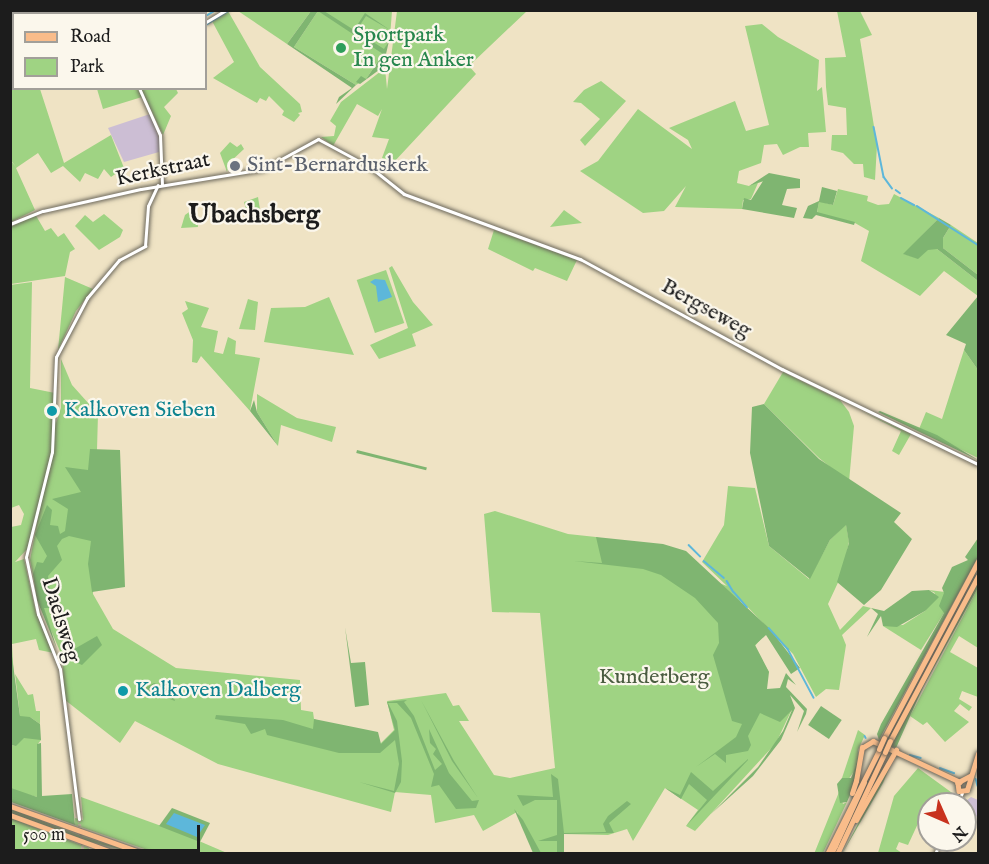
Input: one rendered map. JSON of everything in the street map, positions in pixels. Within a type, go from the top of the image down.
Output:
[{"type":"highway","points":[[887,740],[978,561]]},
{"type":"highway","points":[[845,814],[978,576]]},
{"type":"highway","points":[[837,854],[881,750]]},
{"type":"highway","points":[[835,846],[881,750]]},
{"type":"highway","points":[[848,831],[896,750]]},
{"type":"highway","points":[[829,854],[856,781]]},
{"type":"highway","points":[[10,806],[145,854]]},
{"type":"highway","points":[[10,815],[117,854]]},
{"type":"main road","points":[[856,781],[862,749],[870,741],[896,750],[962,783],[968,789],[963,792]]},
{"type":"main road","points":[[961,792],[962,783],[971,776],[978,754]]},
{"type":"main road","points":[[829,854],[835,846]]},
{"type":"street","points":[[207,21],[226,10]]},
{"type":"street","points":[[141,90],[160,135],[160,185]]},
{"type":"street","name":"Kerkstraat","points":[[10,224],[43,211],[160,185],[263,169],[318,139]]},
{"type":"street","name":"Bergseweg","points":[[318,139],[370,167],[411,197],[580,259],[783,370],[978,464]]},
{"type":"street","name":"Daelsweg","points":[[79,819],[60,669],[38,614],[26,560],[52,452],[56,358],[87,298],[119,260],[145,246],[148,206],[160,185]]},
{"type":"shaded area","points":[[150,114],[160,140],[159,152],[124,162],[108,128]]},
{"type":"green space","points":[[228,11],[260,67],[300,104],[302,112],[298,113],[300,115],[294,122],[282,115],[284,111],[269,96],[266,101],[260,98],[257,103],[213,78],[234,62],[212,21]]},
{"type":"green space","points":[[238,11],[311,11],[287,44]]},
{"type":"green space","points":[[311,11],[318,11],[294,47],[356,85],[336,104],[339,97],[352,88],[287,44]]},
{"type":"green space","name":"Sportpark In gen Anker","points":[[318,11],[392,11],[390,37],[383,54],[366,79],[356,85],[294,47]]},
{"type":"green space","points":[[318,11],[324,11],[354,30],[365,13],[390,30],[366,16],[356,31],[384,49],[389,41],[383,67],[360,84],[356,82],[361,76],[366,79],[383,54]]},
{"type":"green space","points":[[397,11],[527,11],[469,66],[476,74],[394,162],[382,158],[389,139],[372,137],[382,109],[378,116],[357,104],[333,146],[321,137],[334,136],[336,126],[330,121],[341,102],[385,68],[387,89]]},
{"type":"green space","points":[[837,11],[860,11],[872,35],[860,39],[877,145],[875,180],[864,177],[863,164],[854,164],[843,153],[831,150],[832,135],[847,135],[846,108],[828,105],[826,87],[825,58],[846,57]]},
{"type":"green space","points":[[10,17],[12,90],[40,90],[64,163],[111,135],[124,168],[111,177],[104,169],[98,179],[85,173],[80,182],[63,166],[51,173],[38,153],[16,168],[35,210],[11,222],[11,161],[16,167],[10,159]]},
{"type":"green space","points":[[762,24],[778,37],[819,60],[817,91],[822,87],[826,132],[808,133],[809,147],[800,147],[783,155],[777,144],[764,145],[761,163],[739,171],[737,183],[749,186],[761,180],[764,181],[758,183],[751,199],[743,200],[742,209],[675,207],[686,186],[664,211],[643,213],[580,171],[598,161],[638,109],[692,149],[688,140],[669,128],[735,101],[746,131],[769,125],[745,26]]},
{"type":"green space","points":[[601,81],[626,101],[585,146],[580,140],[600,119],[581,103],[573,102],[584,90]]},
{"type":"green space","points":[[97,90],[138,90],[142,97],[103,109]]},
{"type":"green space","points":[[141,90],[176,90],[178,93],[164,107],[171,116],[163,135]]},
{"type":"green space","points":[[230,142],[237,147],[241,144],[244,149],[229,163],[227,172],[220,153]]},
{"type":"green space","points":[[769,173],[800,179],[800,188],[787,189],[782,205],[797,208],[794,218],[742,209],[744,198],[751,200],[763,181],[749,186]]},
{"type":"green space","points":[[822,187],[837,191],[833,205],[819,202],[817,212],[855,222],[854,225],[816,215],[812,219],[803,218],[808,206],[819,201]]},
{"type":"green space","points":[[838,189],[868,196],[867,201],[878,205],[889,204],[894,194],[939,218],[904,254],[918,258],[928,249],[937,249],[978,281],[978,296],[944,271],[920,296],[861,261],[869,231],[855,223],[817,213],[819,201],[833,205]]},
{"type":"green space","points":[[258,197],[262,222],[250,223],[244,202]]},
{"type":"green space","points":[[196,207],[198,227],[181,228],[185,215]]},
{"type":"green space","points":[[564,210],[582,223],[550,227]]},
{"type":"green space","points":[[35,214],[45,231],[51,228],[58,237],[64,233],[75,249],[70,252],[65,276],[11,284],[11,227]]},
{"type":"green space","points":[[104,214],[123,230],[120,237],[99,250],[75,226],[85,215],[93,222]]},
{"type":"green space","points":[[939,218],[951,225],[943,238],[943,248],[978,275],[978,281],[937,249],[928,250],[918,259],[903,254]]},
{"type":"green space","points":[[951,225],[978,243],[978,275],[943,248],[943,238]]},
{"type":"green space","points":[[494,230],[577,260],[567,281],[535,268],[533,271],[488,249]]},
{"type":"green space","points":[[392,266],[413,302],[433,325],[412,334],[416,346],[379,359],[370,345],[408,328],[389,268]]},
{"type":"green space","points":[[386,270],[404,323],[375,333],[357,280]]},
{"type":"green space","points":[[65,277],[93,289],[76,311],[58,350]]},
{"type":"green space","name":"Kunderberg","points":[[32,282],[30,388],[55,393],[56,423],[61,408],[61,359],[72,385],[98,414],[93,594],[113,629],[176,668],[300,680],[301,710],[313,712],[314,719],[380,744],[394,730],[387,701],[446,693],[453,706],[459,705],[469,721],[459,721],[494,775],[510,778],[555,768],[540,613],[492,612],[484,514],[495,511],[568,534],[596,537],[727,586],[702,562],[724,525],[728,486],[755,488],[769,546],[809,579],[830,540],[846,524],[849,542],[842,574],[828,604],[840,630],[863,606],[871,608],[842,635],[846,645],[839,690],[826,689],[816,697],[793,654],[738,597],[761,639],[754,647],[769,672],[764,675],[767,690],[793,707],[776,743],[695,831],[686,826],[698,810],[665,788],[633,841],[627,829],[608,835],[563,834],[560,853],[538,853],[517,812],[483,831],[474,815],[435,823],[431,795],[395,792],[391,812],[218,764],[135,721],[120,743],[65,700],[62,656],[38,600],[30,560],[46,474],[30,546],[15,562],[24,559],[36,613],[54,653],[39,650],[36,639],[12,644],[16,715],[20,716],[15,674],[28,695],[33,694],[36,711],[40,711],[40,724],[30,717],[41,740],[37,745],[40,789],[37,797],[11,790],[11,745],[16,746],[11,744],[11,527],[21,525],[24,514],[19,505],[11,508],[10,285]]},
{"type":"green space","points":[[978,296],[978,370],[964,350],[966,344],[946,335]]},
{"type":"green space","points":[[329,297],[354,355],[264,342],[271,308],[305,307]]},
{"type":"green space","points":[[248,299],[258,302],[255,330],[239,329]]},
{"type":"green space","points":[[185,301],[209,308],[201,327],[218,331],[214,352],[223,354],[228,337],[236,341],[235,354],[260,358],[250,411],[201,356],[197,363],[192,362],[193,340],[182,313],[188,309]]},
{"type":"green space","points":[[964,350],[978,370],[978,458],[919,429],[926,412],[942,419]]},
{"type":"green space","points":[[783,372],[840,400],[849,412],[854,426],[849,482],[819,458],[764,404]]},
{"type":"green space","points":[[257,394],[297,418],[336,427],[332,442],[281,425],[278,446],[257,412]]},
{"type":"green space","points":[[254,400],[257,412],[278,446],[250,411]]},
{"type":"green space","points":[[764,404],[819,459],[901,513],[894,522],[912,539],[881,590],[864,605],[837,582],[849,543],[846,525],[830,540],[810,579],[769,546],[750,453],[752,407]]},
{"type":"green space","points":[[861,411],[911,434],[899,455],[892,451],[901,431]]},
{"type":"green space","points":[[878,412],[937,435],[978,460]]},
{"type":"green space","points":[[90,449],[120,450],[125,587],[92,592],[88,564],[91,541],[69,536],[62,539],[57,546],[62,560],[48,576],[52,608],[44,608],[57,649],[37,600],[33,574],[37,562],[43,563],[47,556],[35,535],[47,505],[52,510],[50,525],[58,526],[60,534],[65,531],[68,509],[52,499],[81,492],[65,467],[88,470]]},
{"type":"green space","points":[[357,450],[427,467],[426,470],[356,453]]},
{"type":"green space","points":[[596,537],[663,544],[686,551],[770,629],[800,668],[791,674],[766,635],[755,645],[769,672],[767,689],[780,688],[786,673],[796,685],[788,679],[786,687],[807,709],[806,714],[797,732],[804,711],[790,695],[795,708],[781,740],[753,776],[711,814],[758,767],[783,731],[792,710],[780,722],[760,713],[748,736],[751,745],[748,751],[726,755],[726,763],[715,754],[696,767],[736,737],[742,724],[732,721],[713,655],[719,643],[718,623],[695,598],[661,575],[643,569],[574,561],[602,563]]},
{"type":"green space","points":[[978,538],[978,557],[879,740],[877,734],[881,724],[944,613],[939,606],[944,593],[942,588],[952,567],[968,560],[965,557]]},
{"type":"green space","points":[[978,582],[978,588],[923,687],[896,748],[891,746],[926,673]]},
{"type":"green space","points":[[978,588],[978,648],[959,636],[950,652],[978,668],[978,697],[962,691],[959,699],[972,707],[969,711],[960,704],[954,711],[969,722],[945,742],[927,722],[923,725],[910,716]]},
{"type":"green space","points":[[929,590],[945,592],[944,613],[921,650],[883,626],[903,625],[925,611],[935,593]]},
{"type":"green space","points":[[929,590],[939,597],[925,611],[897,627],[883,626],[881,616],[867,637],[878,614],[871,608],[884,611],[912,591]]},
{"type":"green space","points":[[345,627],[351,663],[365,662],[369,705],[355,707]]},
{"type":"green space","points":[[97,636],[102,645],[82,665],[62,656]]},
{"type":"green space","points":[[10,642],[20,716],[30,717],[40,724],[41,740],[24,738],[16,746],[11,745]]},
{"type":"green space","points":[[154,683],[171,690],[175,701],[143,689]]},
{"type":"green space","points":[[407,700],[404,702],[414,716],[435,770],[442,764],[433,754],[436,749],[430,743],[429,729],[449,773],[472,801],[479,800],[476,808],[456,809],[439,785],[431,787],[434,774],[411,718],[397,703],[388,703],[397,721],[402,761],[401,782],[395,793],[359,782],[394,791],[399,764],[395,740],[380,753],[339,753],[267,735],[265,729],[251,734],[245,724],[215,719],[216,715],[283,720],[313,729],[314,719],[378,732],[381,744],[395,730],[387,702]]},
{"type":"green space","points":[[421,700],[454,761],[478,798],[452,761]]},
{"type":"green space","points":[[821,706],[842,720],[829,739],[808,725]]},
{"type":"green space","points":[[858,730],[865,735],[858,750],[859,764],[848,780],[842,778]]},
{"type":"green space","points":[[41,743],[42,796],[72,794],[75,825],[11,802],[11,788],[37,797],[37,744]]},
{"type":"green space","points":[[896,752],[883,783],[842,854]]},
{"type":"green space","points":[[748,759],[686,826],[707,800],[689,784],[681,799],[665,788],[680,795],[691,772],[713,791]]},
{"type":"green space","points":[[857,763],[859,764],[850,795],[847,802],[840,803],[837,784],[842,778],[851,778]]},
{"type":"green space","points":[[918,768],[951,792],[917,792],[917,826],[908,845],[899,842],[896,849],[902,853],[878,853],[894,796]]},
{"type":"green space","points":[[551,774],[558,779],[564,833],[606,832],[603,824],[608,816],[627,801],[631,804],[609,823],[614,833],[564,834],[564,853],[557,853],[557,841],[538,841],[557,835],[557,800],[535,800],[523,806],[517,795],[553,797]]},
{"type":"green space","points":[[839,792],[843,804],[847,802],[823,853],[814,854]]},
{"type":"green space","points":[[81,797],[178,832],[227,853],[156,853],[75,825],[75,818],[83,820]]},
{"type":"green space","points":[[172,808],[210,823],[200,842],[159,826]]},
{"type":"green space","points":[[10,809],[84,837],[135,853],[88,841],[11,813]]},
{"type":"green space","points":[[514,809],[523,820],[541,853],[533,853]]},
{"type":"green space","points":[[10,818],[89,848],[88,853],[11,853]]},
{"type":"water","points":[[375,279],[385,280],[392,297],[378,302],[376,286],[370,282]]},
{"type":"water","points":[[174,813],[205,825],[197,837],[166,824]]},
{"type":"waterway","points":[[207,15],[216,10]]},
{"type":"waterway","points":[[207,24],[230,10]]},
{"type":"waterway","points":[[874,127],[884,177],[892,188]]},
{"type":"waterway","points":[[896,190],[900,193]]},
{"type":"waterway","points":[[901,198],[914,205]]},
{"type":"waterway","points":[[917,206],[978,245]]},
{"type":"waterway","points":[[689,545],[700,556]]},
{"type":"waterway","points":[[704,561],[724,578]]},
{"type":"waterway","points":[[727,581],[733,591]]},
{"type":"waterway","points":[[734,592],[747,607]]},
{"type":"waterway","points":[[769,628],[788,649],[814,698]]},
{"type":"waterway","points":[[910,755],[921,758]]},
{"type":"waterway","points":[[940,768],[954,773]]},
{"type":"waterway","points":[[976,779],[978,786]]},
{"type":"tunnel","points":[[79,819],[83,854]]},
{"type":"place","name":"Sportpark In gen Anker","points":[[341,48]]},
{"type":"place","name":"Sint-Bernarduskerk","points":[[235,166]]},
{"type":"place","name":"Kalkoven Sieben","points":[[52,411]]},
{"type":"place","name":"Kalkoven Dalberg","points":[[123,691]]},
{"type":"district","name":"Ubachsberg","points":[[254,215]]}]
